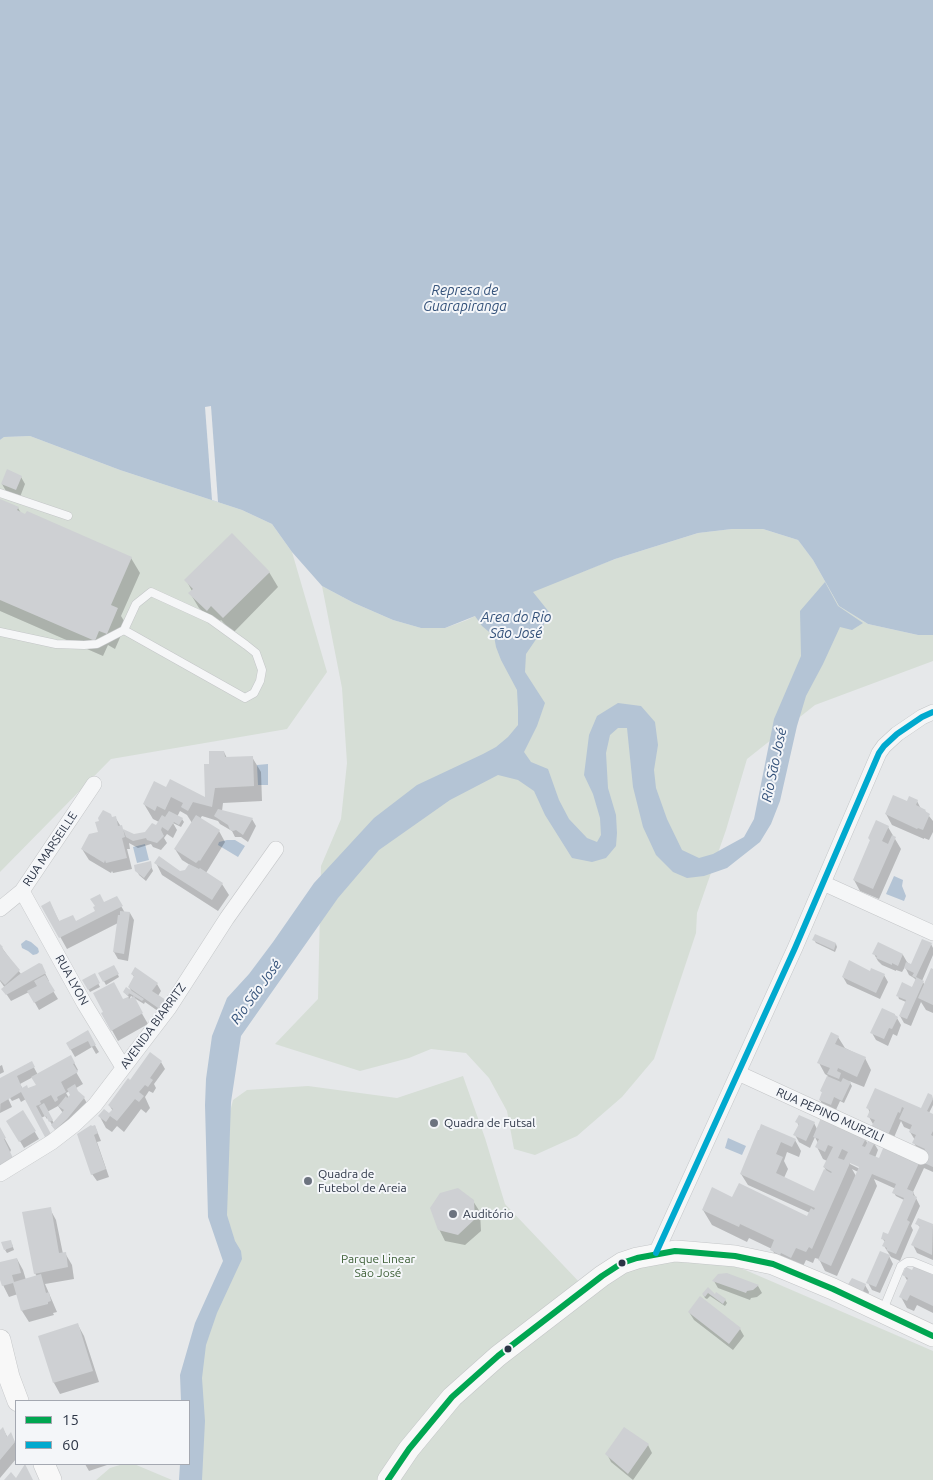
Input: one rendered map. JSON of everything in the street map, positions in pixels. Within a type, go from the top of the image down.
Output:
[{"type":"main road","points":[[388,1480],[409,1448],[452,1397],[498,1356],[586,1288],[618,1265],[637,1258],[675,1251],[735,1256],[773,1264],[833,1289],[933,1336]]},
{"type":"main road","points":[[0,1340],[4,1381],[17,1400]]},
{"type":"main road","points":[[44,1465],[51,1480]]},
{"type":"street","points":[[656,1254],[823,884],[879,753],[897,734],[933,712]]},
{"type":"street","name":"RUA MARSEILLE","points":[[0,909],[22,891],[94,784]]},
{"type":"street","name":"AVENIDA BIARRITZ","points":[[0,1174],[52,1142],[95,1105],[169,1008],[227,918],[276,850]]},
{"type":"street","points":[[823,884],[933,933]]},
{"type":"street","name":"RUA LYON","points":[[22,891],[123,1067]]},
{"type":"street","name":"RUA PEPINO MURZILI","points":[[738,1073],[921,1157]]},
{"type":"lane","points":[[0,493],[68,516]]},
{"type":"lane","points":[[0,632],[56,644],[97,644],[124,630],[136,604],[151,592],[210,619],[256,653],[262,670],[260,681],[254,693],[244,698],[124,630]]},
{"type":"lane","points":[[882,1312],[902,1266],[907,1262],[913,1262],[933,1270]]},
{"type":"green space","points":[[30,436],[120,470],[242,510],[272,524],[292,552],[327,672],[287,729],[111,759],[0,872],[0,440],[4,437]]},
{"type":"green space","points":[[732,529],[763,529],[798,540],[813,560],[839,606],[868,624],[918,635],[933,635],[933,661],[815,705],[747,759],[726,830],[697,913],[696,933],[654,1059],[622,1097],[577,1136],[535,1155],[514,1149],[507,1111],[489,1078],[466,1053],[431,1049],[409,1058],[360,1071],[275,1044],[318,999],[321,866],[341,819],[347,763],[342,688],[322,586],[354,603],[393,620],[421,628],[445,628],[615,559],[698,533]]},
{"type":"green space","name":"Parque Linear São José","points":[[463,1076],[485,1138],[505,1204],[583,1286],[498,1351],[383,1480],[188,1480],[199,1343],[237,1259],[226,1229],[227,1124],[233,1100],[247,1090],[308,1086],[397,1098]]},
{"type":"green space","points":[[641,1259],[716,1261],[743,1269],[933,1351],[933,1480],[395,1480],[455,1401]]},
{"type":"green space","points":[[120,1465],[136,1465],[172,1480],[96,1480],[110,1468]]},
{"type":"water","name":"Represa de Guarapiranga","points":[[0,0],[933,0],[933,635],[918,635],[868,624],[839,606],[813,560],[798,540],[763,529],[732,529],[698,533],[615,559],[533,592],[549,612],[541,632],[526,654],[525,672],[545,703],[537,726],[524,752],[531,762],[548,769],[559,800],[569,819],[587,838],[597,842],[601,835],[600,818],[593,794],[584,775],[589,735],[597,716],[618,703],[641,706],[655,722],[658,745],[654,770],[656,788],[667,819],[682,850],[699,858],[713,854],[744,837],[754,819],[774,719],[801,656],[800,611],[825,582],[838,606],[863,623],[852,630],[840,627],[806,696],[797,726],[780,801],[771,824],[760,842],[727,868],[704,876],[687,878],[673,872],[656,855],[643,827],[633,787],[627,728],[618,728],[610,735],[606,753],[608,788],[616,815],[617,833],[616,846],[606,858],[592,862],[572,858],[545,815],[534,791],[518,780],[498,775],[450,800],[379,850],[338,898],[241,1036],[231,1102],[227,1215],[235,1241],[241,1251],[242,1259],[217,1313],[206,1345],[202,1378],[205,1421],[202,1480],[179,1480],[180,1465],[190,1465],[190,1400],[181,1400],[180,1375],[195,1323],[223,1261],[208,1217],[205,1105],[206,1079],[212,1036],[227,998],[249,974],[314,883],[374,818],[417,785],[483,754],[496,747],[508,737],[518,725],[517,690],[501,660],[494,636],[482,626],[475,616],[445,628],[421,628],[393,620],[354,603],[322,586],[292,552],[272,524],[242,510],[120,470],[30,436],[4,437],[0,440]]},
{"type":"water","points":[[268,764],[268,785],[258,785],[257,765]]},
{"type":"water","points":[[235,840],[245,846],[238,857],[218,845],[219,842]]},
{"type":"water","points":[[145,844],[149,860],[137,863],[133,847]]},
{"type":"water","points":[[894,876],[903,880],[902,886],[906,896],[904,901],[886,894]]},
{"type":"water","points":[[26,940],[38,948],[39,952],[37,954],[33,955],[22,948],[21,944]]},
{"type":"water","points":[[728,1138],[746,1146],[742,1155],[725,1148]]},
{"type":"pier","points":[[211,406],[218,502],[212,500],[205,407]]},
{"type":"building","points":[[7,469],[22,476],[16,490],[1,484]]},
{"type":"building","points":[[0,499],[19,507],[17,510],[25,514],[27,511],[132,557],[111,605],[118,608],[107,634],[99,631],[95,641],[0,600]]},
{"type":"building","points":[[232,533],[270,572],[223,618],[211,606],[207,611],[188,593],[193,589],[184,580]]},
{"type":"building","points":[[209,751],[224,751],[225,757],[253,756],[254,786],[215,788],[212,807],[193,802],[188,811],[181,807],[183,803],[171,797],[165,810],[157,806],[155,811],[143,804],[154,781],[166,787],[170,779],[205,797],[204,764],[209,764]]},
{"type":"building","points":[[893,795],[907,801],[909,796],[918,800],[916,805],[930,814],[923,830],[885,814]]},
{"type":"building","points":[[218,809],[253,818],[243,835],[236,830],[230,830],[228,825],[214,816]]},
{"type":"building","points":[[103,810],[111,814],[112,817],[116,816],[118,826],[122,825],[125,837],[122,838],[127,858],[106,863],[105,860],[104,863],[81,849],[89,834],[98,832],[95,822],[99,821],[98,818]]},
{"type":"building","points":[[169,811],[183,818],[179,825],[174,822],[168,831],[162,827],[161,830],[164,836],[157,843],[146,838],[133,841],[126,837],[123,829],[134,834],[145,832],[152,823],[156,825],[162,815],[165,817]]},
{"type":"building","points":[[196,815],[220,830],[200,861],[196,863],[174,849]]},
{"type":"building","points":[[876,820],[889,826],[882,841],[888,844],[892,835],[896,837],[873,889],[853,880],[870,840],[868,838]]},
{"type":"building","points":[[159,856],[180,871],[185,870],[189,864],[200,868],[223,883],[212,900],[154,863]]},
{"type":"building","points":[[151,861],[152,867],[144,878],[135,871],[134,865]]},
{"type":"building","points":[[100,894],[104,902],[117,896],[123,906],[59,938],[41,906],[50,901],[59,921],[73,915],[76,921],[95,911],[93,907],[95,906],[90,899]]},
{"type":"building","points":[[120,911],[130,912],[124,954],[113,952]]},
{"type":"building","points":[[815,934],[836,943],[834,950],[812,940]]},
{"type":"building","points":[[922,939],[932,943],[916,977],[924,981],[907,1019],[899,1016],[906,1000],[896,996],[902,982],[912,987],[916,978],[912,976],[914,973],[904,968],[906,962],[911,964]]},
{"type":"building","points":[[878,942],[903,954],[898,966],[876,958],[877,956],[872,954]]},
{"type":"building","points":[[0,944],[20,970],[5,985],[0,980]]},
{"type":"building","points":[[849,960],[870,971],[871,968],[885,974],[876,993],[842,977]]},
{"type":"building","points":[[39,963],[42,964],[46,973],[6,995],[1,989],[20,974]]},
{"type":"building","points":[[114,965],[119,974],[103,982],[98,973]]},
{"type":"building","points":[[135,967],[158,983],[152,991],[166,1000],[161,1010],[128,987],[134,976],[131,974]]},
{"type":"building","points":[[931,968],[933,969],[933,1005],[918,998]]},
{"type":"building","points":[[95,973],[100,983],[88,990],[82,980]]},
{"type":"building","points":[[45,975],[55,991],[34,1003],[27,991],[37,986],[34,981]]},
{"type":"building","points":[[114,982],[123,999],[128,997],[129,999],[134,996],[143,1013],[111,1031],[93,993]]},
{"type":"building","points":[[126,987],[144,999],[142,1001],[129,993],[128,996],[123,992]]},
{"type":"building","points":[[882,1008],[898,1017],[892,1029],[889,1028],[884,1039],[870,1033]]},
{"type":"building","points":[[88,1030],[96,1045],[91,1047],[88,1041],[70,1050],[66,1043]]},
{"type":"building","points":[[831,1032],[839,1036],[835,1044],[866,1057],[857,1077],[838,1068],[837,1071],[841,1073],[839,1079],[827,1074],[830,1068],[817,1063]]},
{"type":"building","points":[[150,1052],[162,1061],[150,1078],[153,1080],[148,1087],[145,1085],[139,1092],[144,1096],[139,1102],[135,1099],[117,1121],[110,1116],[106,1122],[98,1116],[104,1109],[109,1113],[113,1109],[108,1105],[128,1078],[130,1080]]},
{"type":"building","points":[[71,1055],[75,1063],[73,1064],[78,1072],[61,1082],[66,1092],[57,1097],[58,1100],[55,1102],[51,1095],[40,1101],[41,1104],[36,1106],[51,1134],[46,1139],[21,1092],[0,1104],[0,1078],[32,1061],[35,1067],[17,1076],[22,1088],[27,1085],[28,1088],[36,1085],[31,1077]]},
{"type":"building","points":[[827,1076],[841,1082],[843,1078],[851,1082],[842,1101],[834,1097],[831,1105],[819,1100],[822,1092],[820,1091]]},
{"type":"building","points":[[75,1084],[78,1091],[85,1097],[55,1130],[51,1125],[64,1110],[58,1106],[66,1096],[67,1098],[70,1095],[67,1089]]},
{"type":"building","points":[[875,1088],[921,1108],[928,1093],[932,1095],[933,1099],[927,1111],[933,1114],[933,1131],[931,1135],[933,1136],[933,1167],[920,1161],[925,1149],[912,1143],[916,1135],[909,1132],[912,1125],[899,1119],[904,1108],[902,1107],[900,1113],[898,1112],[888,1135],[871,1127],[875,1120],[867,1117],[870,1110],[866,1108]]},
{"type":"building","points":[[44,1103],[53,1120],[49,1122],[39,1106]]},
{"type":"building","points":[[23,1110],[36,1131],[19,1142],[6,1121]]},
{"type":"building","points":[[799,1115],[815,1122],[806,1141],[793,1135],[799,1124],[795,1122]]},
{"type":"building","points":[[821,1118],[866,1138],[862,1146],[865,1147],[869,1139],[875,1142],[869,1154],[879,1158],[884,1146],[920,1161],[907,1189],[914,1192],[913,1195],[917,1197],[907,1220],[910,1222],[896,1254],[882,1246],[885,1240],[881,1239],[883,1232],[888,1234],[904,1198],[892,1193],[896,1184],[872,1174],[831,1266],[818,1260],[859,1167],[850,1163],[812,1249],[809,1247],[806,1252],[796,1248],[791,1258],[770,1250],[774,1240],[740,1224],[739,1227],[702,1210],[712,1187],[732,1197],[739,1183],[807,1216],[811,1208],[814,1210],[815,1208],[740,1174],[761,1124],[796,1139],[792,1147],[781,1142],[776,1154],[783,1157],[776,1173],[814,1191],[824,1169],[832,1172],[823,1167],[833,1147],[828,1145],[825,1152],[815,1147],[819,1139],[813,1137]],"holes":[[[842,1149],[848,1152],[844,1160],[838,1158]]]},
{"type":"building","points":[[91,1125],[95,1125],[98,1133],[94,1135],[106,1169],[91,1175],[77,1134]]},
{"type":"building","points":[[0,1127],[13,1158],[0,1165]]},
{"type":"building","name":"Auditório","points":[[458,1188],[474,1200],[475,1219],[458,1235],[438,1230],[430,1208],[440,1193]]},
{"type":"building","points":[[51,1207],[59,1253],[66,1252],[68,1267],[34,1274],[22,1212]]},
{"type":"building","points":[[918,1218],[933,1224],[932,1255],[911,1245],[920,1226],[915,1224]]},
{"type":"building","points":[[11,1240],[13,1247],[4,1250],[1,1242]]},
{"type":"building","points":[[880,1251],[890,1255],[876,1287],[866,1283]]},
{"type":"building","points":[[17,1258],[21,1273],[12,1275],[14,1282],[41,1274],[46,1293],[49,1292],[51,1301],[48,1304],[21,1311],[13,1283],[2,1286],[0,1262]]},
{"type":"building","points":[[914,1266],[933,1275],[933,1306],[910,1295],[907,1301],[899,1297],[908,1278],[902,1275],[906,1267],[912,1270]]},
{"type":"building","points":[[727,1273],[759,1285],[746,1293],[712,1281],[718,1274]]},
{"type":"building","points":[[852,1278],[866,1284],[861,1296],[845,1289]]},
{"type":"building","points":[[708,1287],[715,1294],[716,1292],[726,1299],[723,1304],[708,1293],[705,1297],[702,1294]]},
{"type":"building","points":[[700,1296],[741,1328],[729,1344],[688,1312]]},
{"type":"building","points":[[78,1323],[93,1371],[53,1383],[38,1336]]},
{"type":"building","points":[[3,1427],[7,1437],[11,1432],[15,1442],[0,1460],[0,1430]]},
{"type":"building","points":[[624,1427],[649,1444],[628,1474],[605,1454]]},
{"type":"building","points":[[26,1465],[33,1480],[4,1480],[11,1472],[16,1478]]},
{"type":"transit line","name":"60","points":[[656,1253],[795,948],[879,753],[897,734],[933,712]]},
{"type":"transit line","name":"15","points":[[388,1480],[409,1449],[452,1397],[498,1356],[602,1276],[622,1263],[637,1258],[675,1251],[735,1256],[773,1264],[833,1289],[933,1336]]},
{"type":"place","name":"Quadra de Futsal","points":[[434,1123]]},
{"type":"place","name":"Quadra de Futebol de Areia","points":[[308,1181]]},
{"type":"place","name":"Auditório","points":[[453,1214]]},
{"type":"water label","name":"Area do Rio São José","points":[[516,626]]},
{"type":"water label","name":"Rio São José","points":[[774,765]]},
{"type":"water label","name":"Rio São José","points":[[256,992]]}]
